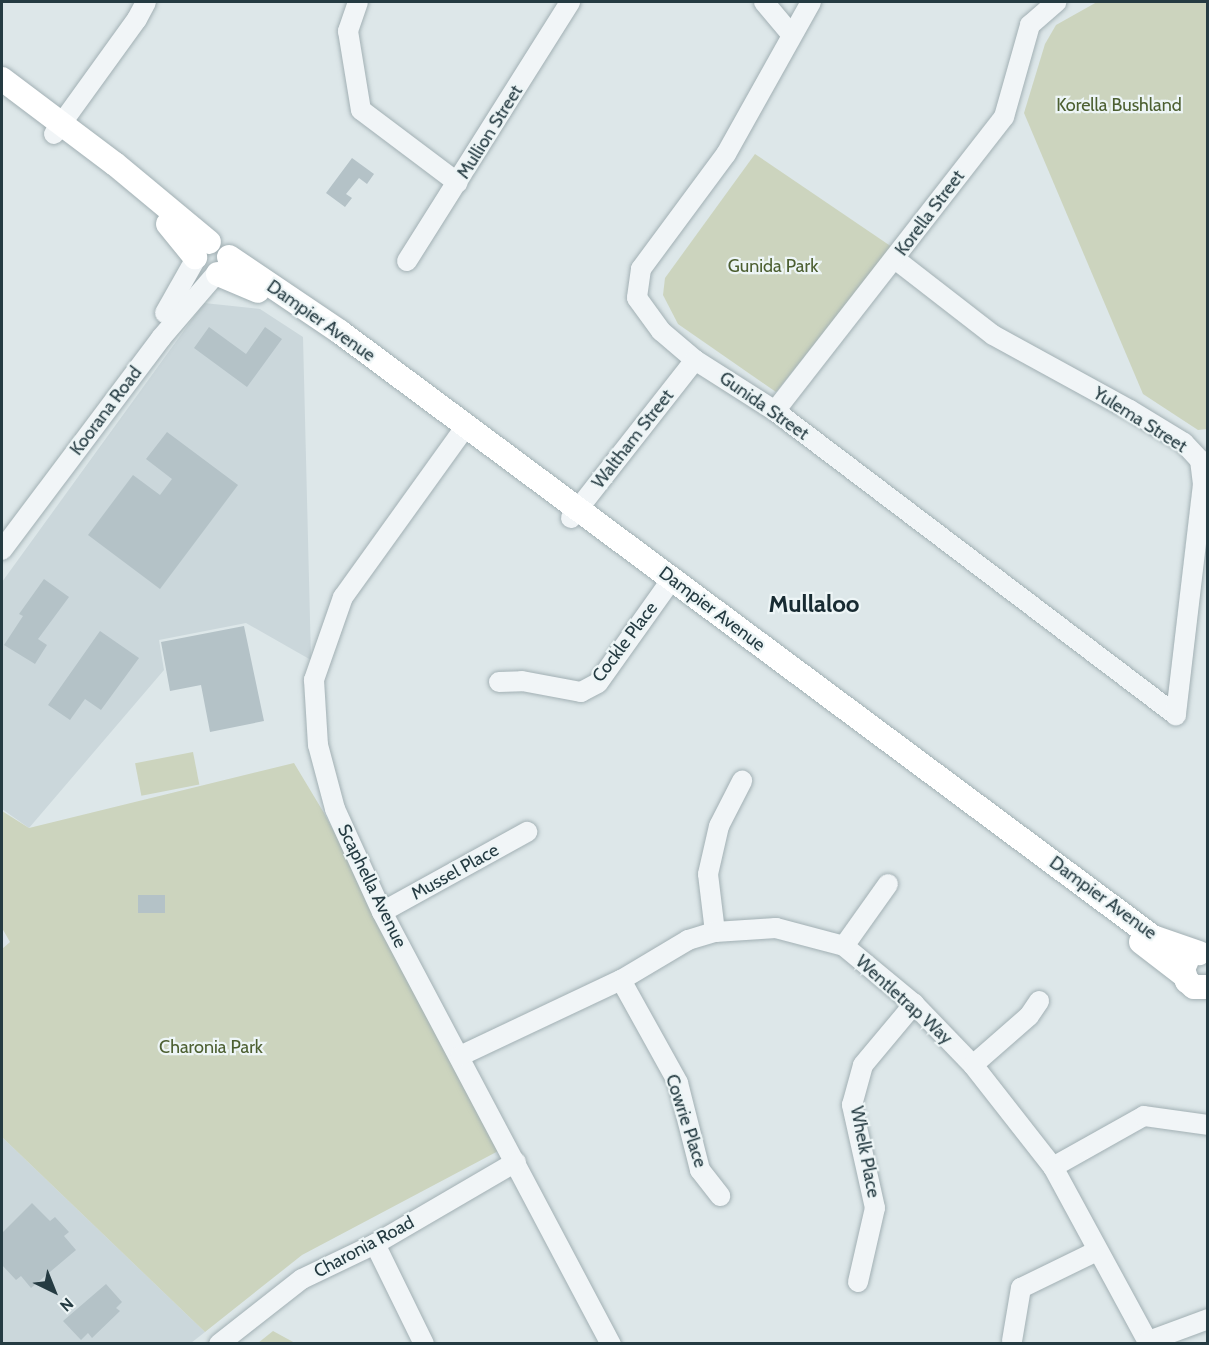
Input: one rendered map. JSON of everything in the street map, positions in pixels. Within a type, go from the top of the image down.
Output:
[{"type":"main road","points":[[2,79],[200,253]]},
{"type":"main road","points":[[2,95],[58,129]]},
{"type":"main road","name":"Dampier Avenue","points":[[200,253],[223,245],[221,269],[340,332],[463,430],[1184,975],[1192,986],[1206,989]]},
{"type":"main road","name":"Dampier Avenue","points":[[668,584],[1153,937],[1203,954]]},
{"type":"main road","points":[[1184,975],[1185,962],[1203,954]]},
{"type":"street","points":[[58,129],[146,2]]},
{"type":"street","points":[[358,2],[348,31],[361,110],[458,183]]},
{"type":"street","name":"Mullion Street","points":[[407,261],[570,2]]},
{"type":"street","points":[[764,2],[790,33]]},
{"type":"street","name":"Gunida Street","points":[[811,2],[790,33],[726,154],[641,268],[637,298],[660,331],[695,360],[775,411],[1176,715]]},
{"type":"street","name":"Korella Street","points":[[775,411],[896,259],[1004,117],[1030,26],[1056,2]]},
{"type":"street","name":"Koorana Road","points":[[2,531],[178,296],[200,253]]},
{"type":"street","name":"Yulema Street","points":[[896,259],[993,336],[1130,410],[1184,443],[1200,460],[1203,484],[1176,715]]},
{"type":"street","name":"Koorana Road","points":[[2,550],[160,338],[221,269]]},
{"type":"street","name":"Waltham Street","points":[[575,513],[695,360]]},
{"type":"street","name":"Scaphella Avenue","points":[[463,430],[343,597],[314,681],[318,745],[335,809],[382,912],[611,1344]]},
{"type":"street","name":"Cockle Place","points":[[499,682],[522,681],[580,692],[598,683],[668,584]]},
{"type":"street","points":[[715,932],[708,874],[719,826],[742,781]]},
{"type":"street","name":"Mussel Place","points":[[382,912],[527,832]]},
{"type":"street","points":[[844,946],[888,884]]},
{"type":"street","name":"Wentletrap Way","points":[[460,1056],[621,980],[688,940],[715,932],[776,928],[844,946],[914,1004],[973,1065],[1053,1167],[1097,1251],[1149,1342]]},
{"type":"street","name":"Cowrie Place","points":[[621,980],[678,1083],[700,1170],[720,1196]]},
{"type":"street","points":[[973,1065],[1029,1016],[1039,1001]]},
{"type":"street","name":"Whelk Place","points":[[858,1282],[875,1208],[852,1105],[863,1065],[914,1004]]},
{"type":"street","points":[[1053,1167],[1144,1116],[1208,1125]]},
{"type":"street","name":"Charonia Road","points":[[219,1344],[302,1279],[375,1244],[516,1162]]},
{"type":"street","points":[[375,1244],[424,1344]]},
{"type":"street","points":[[1012,1341],[1021,1288],[1097,1251]]},
{"type":"street","points":[[1149,1342],[1208,1319]]},
{"type":"shaded area","points":[[204,303],[260,309],[303,337],[311,660],[246,623],[159,640],[164,670],[29,828],[2,809],[2,582]]},
{"type":"shaded area","points":[[2,1137],[205,1332],[191,1343],[2,1343]]},
{"type":"green space","name":"Korella Bushland","points":[[1097,2],[1207,2],[1207,429],[1198,430],[1143,394],[1024,113],[1045,44],[1056,25]]},
{"type":"green space","name":"Gunida Park","points":[[755,154],[892,247],[776,392],[678,324],[663,295],[665,278]]},
{"type":"green space","points":[[193,752],[199,784],[141,796],[135,763]]},
{"type":"green space","name":"Charonia Park","points":[[294,763],[324,813],[502,1149],[302,1255],[205,1332],[2,1137],[2,949],[10,942],[2,928],[2,811],[29,828]]},
{"type":"green space","points":[[273,1331],[295,1343],[258,1343]]},
{"type":"building","points":[[352,158],[374,174],[367,184],[359,178],[346,194],[352,198],[345,207],[326,193]]},
{"type":"building","points":[[209,327],[246,354],[265,327],[282,339],[247,387],[194,348]]},
{"type":"building","points":[[167,432],[238,485],[160,589],[88,535],[133,475],[160,495],[172,479],[146,459]]},
{"type":"building","points":[[44,579],[69,597],[38,639],[47,645],[35,664],[4,645],[23,616],[19,614]]},
{"type":"building","points":[[244,626],[264,721],[210,732],[201,685],[170,691],[161,642]]},
{"type":"building","points":[[100,631],[139,658],[101,710],[85,699],[70,720],[48,705]]},
{"type":"building","points":[[138,895],[165,895],[165,913],[138,913]]},
{"type":"building","points":[[32,1203],[50,1221],[55,1217],[69,1232],[64,1236],[76,1250],[31,1288],[21,1276],[16,1280],[2,1265],[2,1233]]},
{"type":"building","points":[[106,1284],[122,1302],[116,1308],[120,1311],[92,1338],[88,1333],[81,1340],[63,1321]]},
{"type":"district","name":"Mullaloo","points":[[814,604]]}]
